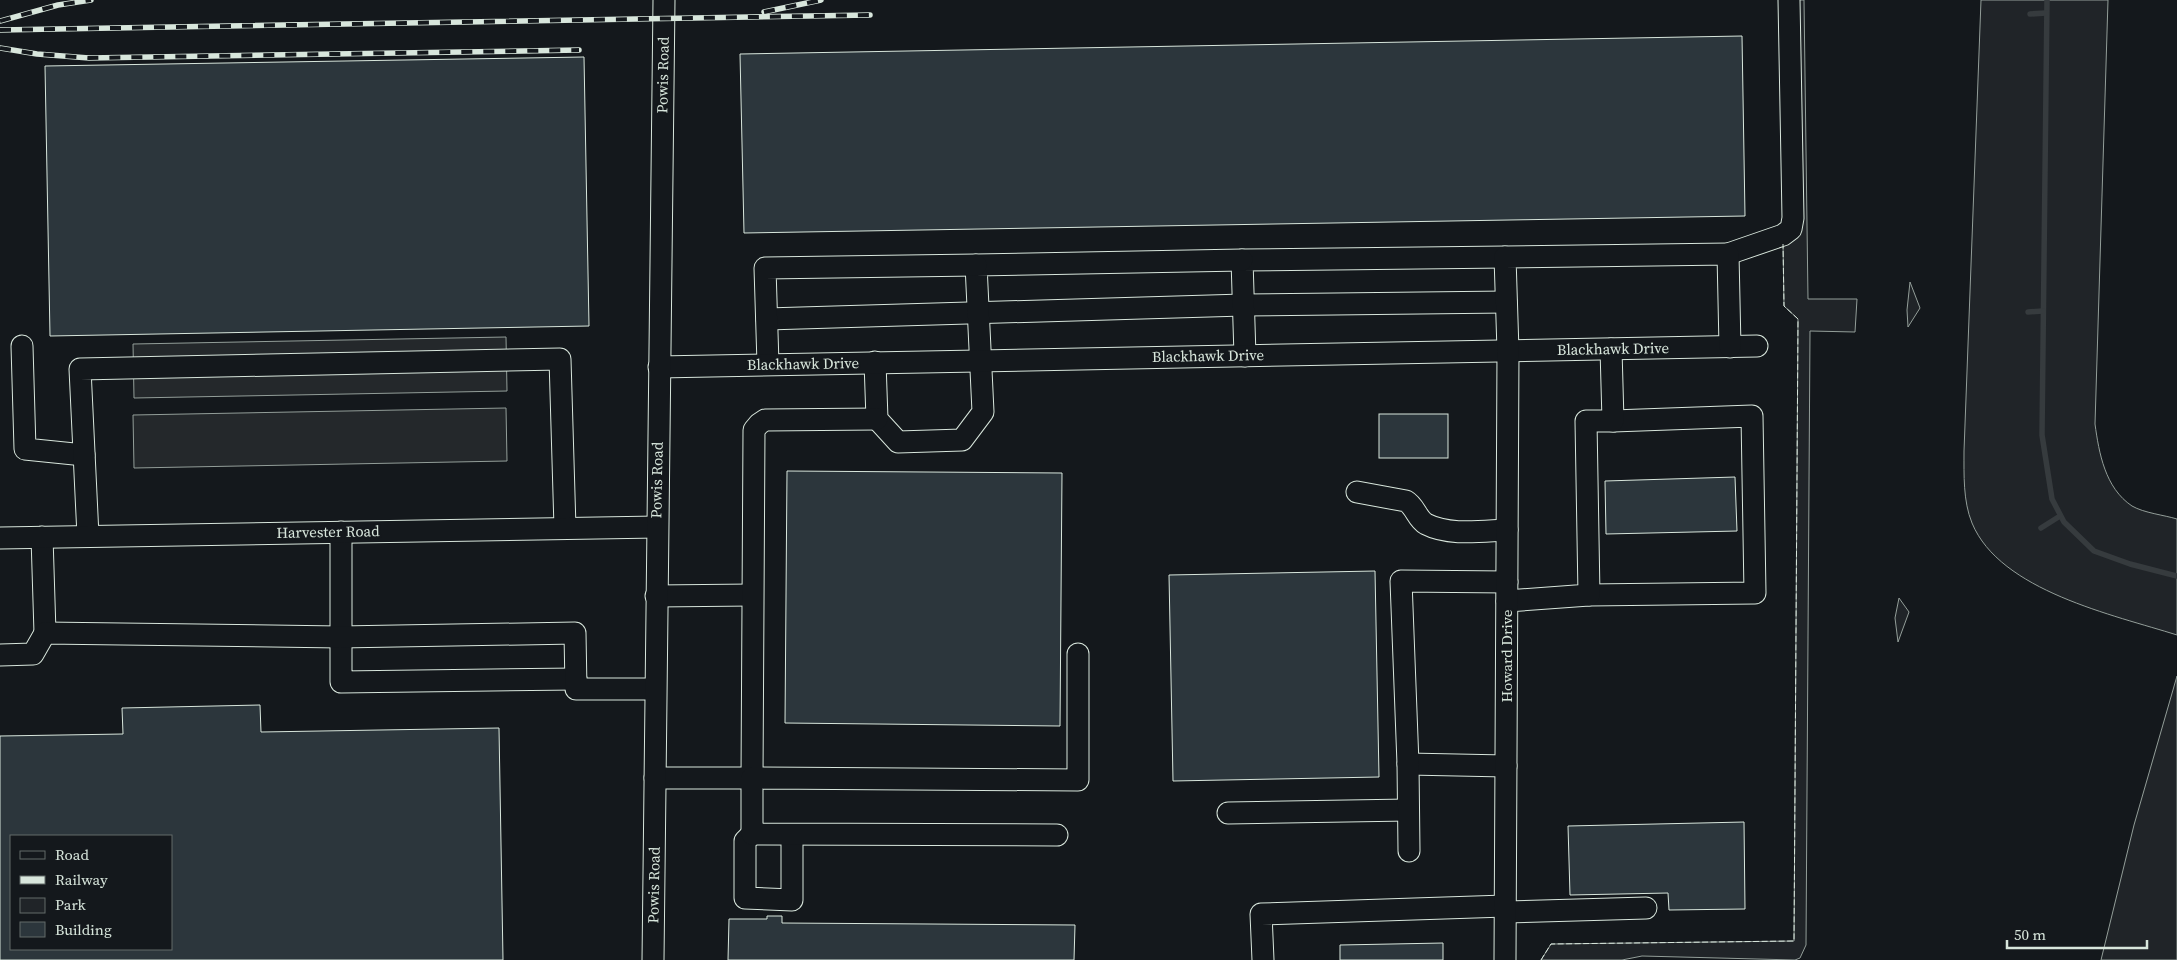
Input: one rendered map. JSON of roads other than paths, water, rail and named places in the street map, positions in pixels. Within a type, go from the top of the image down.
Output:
[{"type":"street","name":"Powis Road","points":[[653,960],[664,0]]},
{"type":"street","points":[[768,364],[765,268],[1728,254],[1783,235],[1791,229],[1793,218],[1789,0]]},
{"type":"street","points":[[1728,254],[1730,347]]},
{"type":"street","name":"Howard Drive","points":[[1505,257],[1508,351],[1505,960]]},
{"type":"street","points":[[1242,260],[1245,356]]},
{"type":"street","points":[[875,362],[877,419],[898,442],[962,440],[983,412],[976,265]]},
{"type":"street","points":[[767,319],[1243,305],[1506,302]]},
{"type":"street","points":[[22,346],[25,449],[84,456]]},
{"type":"street","name":"Blackhawk Drive","points":[[659,367],[1757,346]]},
{"type":"street","points":[[1611,349],[1613,421]]},
{"type":"street","points":[[88,536],[80,369],[560,359],[565,528]]},
{"type":"street","points":[[1409,851],[1408,764],[1401,581],[1507,592],[1589,595],[1755,593],[1752,416],[1586,421],[1589,595]]},
{"type":"street","points":[[792,834],[792,900],[745,898],[745,841],[752,834],[754,430],[765,420],[877,419]]},
{"type":"street","points":[[1357,492],[1406,501],[1411,504],[1424,523],[1447,531],[1507,530]]},
{"type":"street","name":"Harvester Road","points":[[0,538],[657,527]]},
{"type":"street","points":[[341,532],[341,682],[576,679]]},
{"type":"street","points":[[0,654],[33,654],[45,633],[42,537]]},
{"type":"street","points":[[656,596],[752,594]]},
{"type":"street","points":[[45,633],[340,637],[575,633],[576,689],[655,689]]},
{"type":"street","points":[[655,778],[1078,780],[1078,654]]},
{"type":"street","points":[[1408,764],[1506,766]]},
{"type":"street","points":[[1228,813],[1408,810]]},
{"type":"street","points":[[752,834],[1057,836]]},
{"type":"street","points":[[1263,960],[1262,914],[1646,908]]},
{"type":"waterway","points":[[2047,0],[2042,435],[2052,499],[2064,522],[2094,551],[2130,564],[2177,576]]},
{"type":"waterway","points":[[2030,14],[2046,13]]},
{"type":"waterway","points":[[2028,312],[2043,311]]},
{"type":"waterway","points":[[2041,528],[2060,516]]},
{"type":"railway","points":[[0,21],[58,5],[91,0]]},
{"type":"railway","points":[[764,12],[821,0]]},
{"type":"railway","points":[[0,30],[870,15]]},
{"type":"railway","points":[[0,48],[37,54],[89,58],[579,50]]}]
